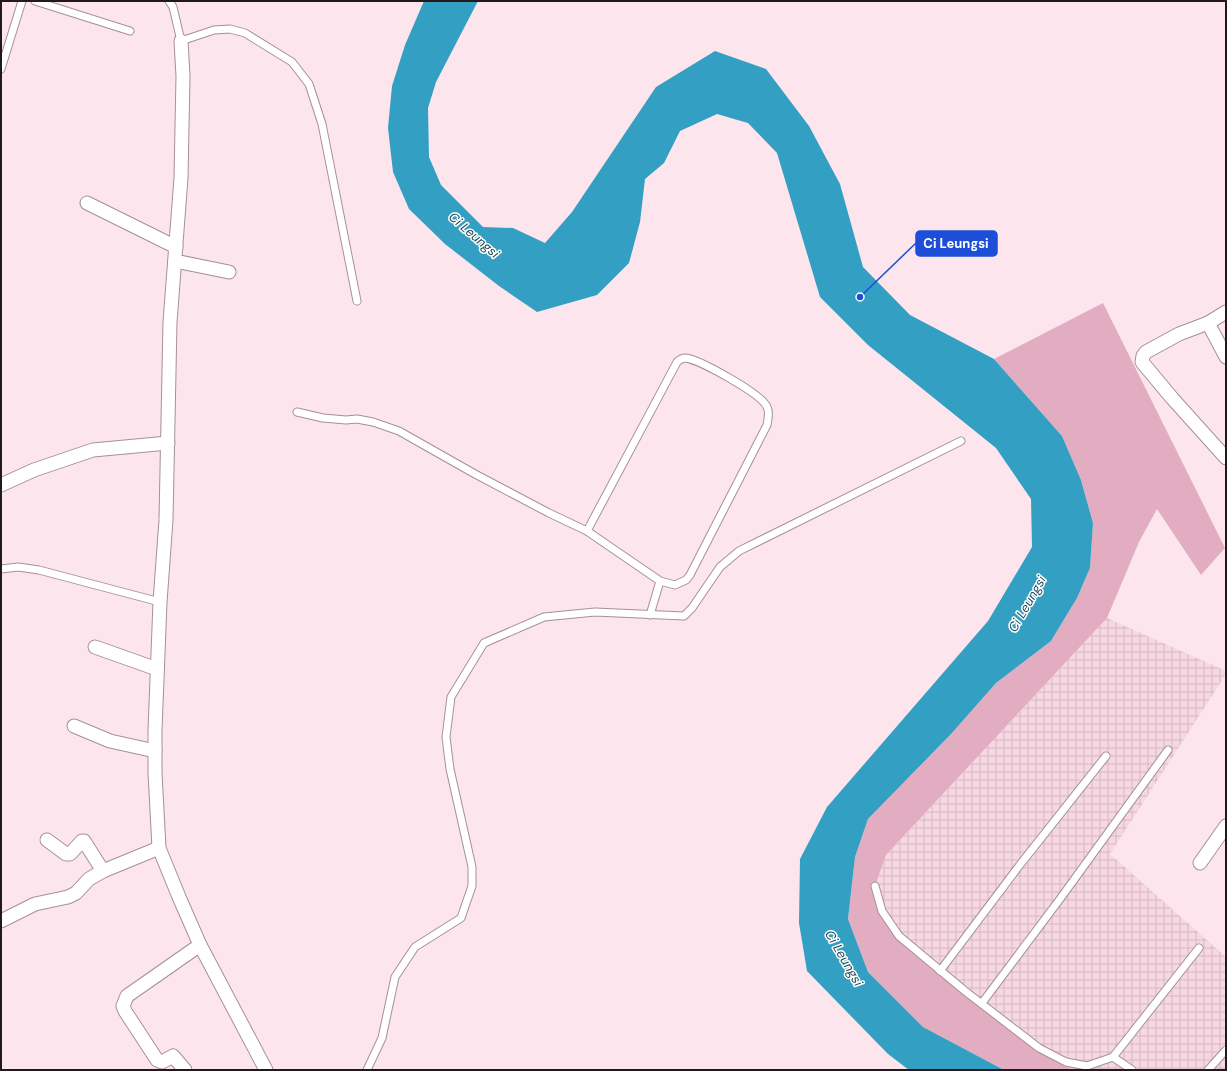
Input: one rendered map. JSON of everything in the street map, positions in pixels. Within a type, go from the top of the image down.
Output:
[{"type":"street","points":[[181,41],[183,76],[181,170],[169,344],[166,520],[157,669],[155,774],[159,848],[178,898],[200,945],[266,1070]]},
{"type":"street","points":[[87,203],[176,247]]},
{"type":"street","points":[[175,261],[229,272]]},
{"type":"street","points":[[1226,312],[1208,323],[1179,334],[1146,352],[1143,356],[1142,362],[1226,458]]},
{"type":"street","points":[[1208,323],[1226,357]]},
{"type":"street","points":[[1,485],[34,470],[93,450],[168,443]]},
{"type":"street","points":[[95,647],[157,669]]},
{"type":"street","points":[[74,726],[110,741],[155,751]]},
{"type":"street","points":[[1200,863],[1226,826]]},
{"type":"street","points":[[47,840],[66,854],[70,854],[82,841],[84,841],[103,871]]},
{"type":"street","points":[[1,921],[35,904],[68,897],[76,893],[89,879],[103,871],[159,848]]},
{"type":"street","points":[[185,1070],[173,1056],[162,1062],[157,1060],[123,1006],[127,996],[200,945]]},
{"type":"lane","points":[[1,69],[22,1]]},
{"type":"lane","points":[[35,1],[130,30]]},
{"type":"lane","points":[[169,1],[181,41],[214,30],[230,29],[245,33],[292,62],[309,84],[322,124],[357,301]]},
{"type":"lane","points":[[297,412],[323,418],[357,419],[373,422],[399,431],[475,474],[587,531],[660,581],[675,585],[686,580],[690,575],[767,425],[768,407],[762,398],[733,380],[703,365],[685,358],[680,359],[587,531]]},
{"type":"lane","points":[[367,1070],[382,1038],[395,977],[415,947],[460,918],[472,886],[472,867],[450,769],[446,737],[451,697],[484,643],[544,617],[594,612],[684,616],[692,608],[720,567],[739,551],[961,441]]},
{"type":"lane","points":[[1,569],[18,567],[39,570],[160,602]]},
{"type":"lane","points":[[650,615],[660,581]]},
{"type":"lane","points":[[982,1003],[1060,899],[1168,750]]},
{"type":"lane","points":[[940,970],[1018,866],[1106,756]]},
{"type":"lane","points":[[875,886],[882,911],[899,936],[1039,1048],[1066,1062],[1087,1066],[1113,1057],[1199,948]]},
{"type":"lane","points":[[1208,1070],[1226,1050]]},
{"type":"lane","points":[[1113,1057],[1132,1070]]},
{"type":"shaded area","points":[[1103,303],[1225,548],[1201,575],[1157,509],[1139,542],[1107,618],[886,855],[875,886],[882,911],[899,936],[1072,1070],[1004,1070],[923,1027],[868,972],[848,919],[855,857],[868,819],[952,733],[996,683],[1051,641],[1077,598],[1090,568],[1093,523],[1081,480],[1062,436],[994,359]]},
{"type":"shaded area","points":[[1107,618],[1226,671],[1226,674],[1110,854],[1226,957],[1226,1070],[1072,1070],[899,936],[882,911],[875,886],[886,855]]},
{"type":"water","points":[[424,1],[478,1],[436,82],[428,108],[429,157],[441,185],[483,227],[513,228],[545,243],[572,212],[656,87],[715,51],[766,69],[809,126],[840,184],[863,267],[910,315],[994,359],[1062,436],[1081,480],[1093,523],[1090,568],[1077,598],[1051,641],[996,683],[952,733],[868,819],[855,857],[848,919],[868,972],[923,1027],[1004,1070],[909,1070],[888,1054],[807,971],[799,923],[800,859],[827,807],[988,621],[1032,547],[1031,499],[996,448],[868,345],[820,297],[777,153],[748,123],[717,114],[680,131],[664,163],[645,179],[640,222],[629,263],[597,295],[537,312],[499,286],[445,244],[409,209],[393,172],[388,128],[392,86],[405,45]]},
{"type":"place","name":"Ci Leungsi","points":[[860,297]]}]
